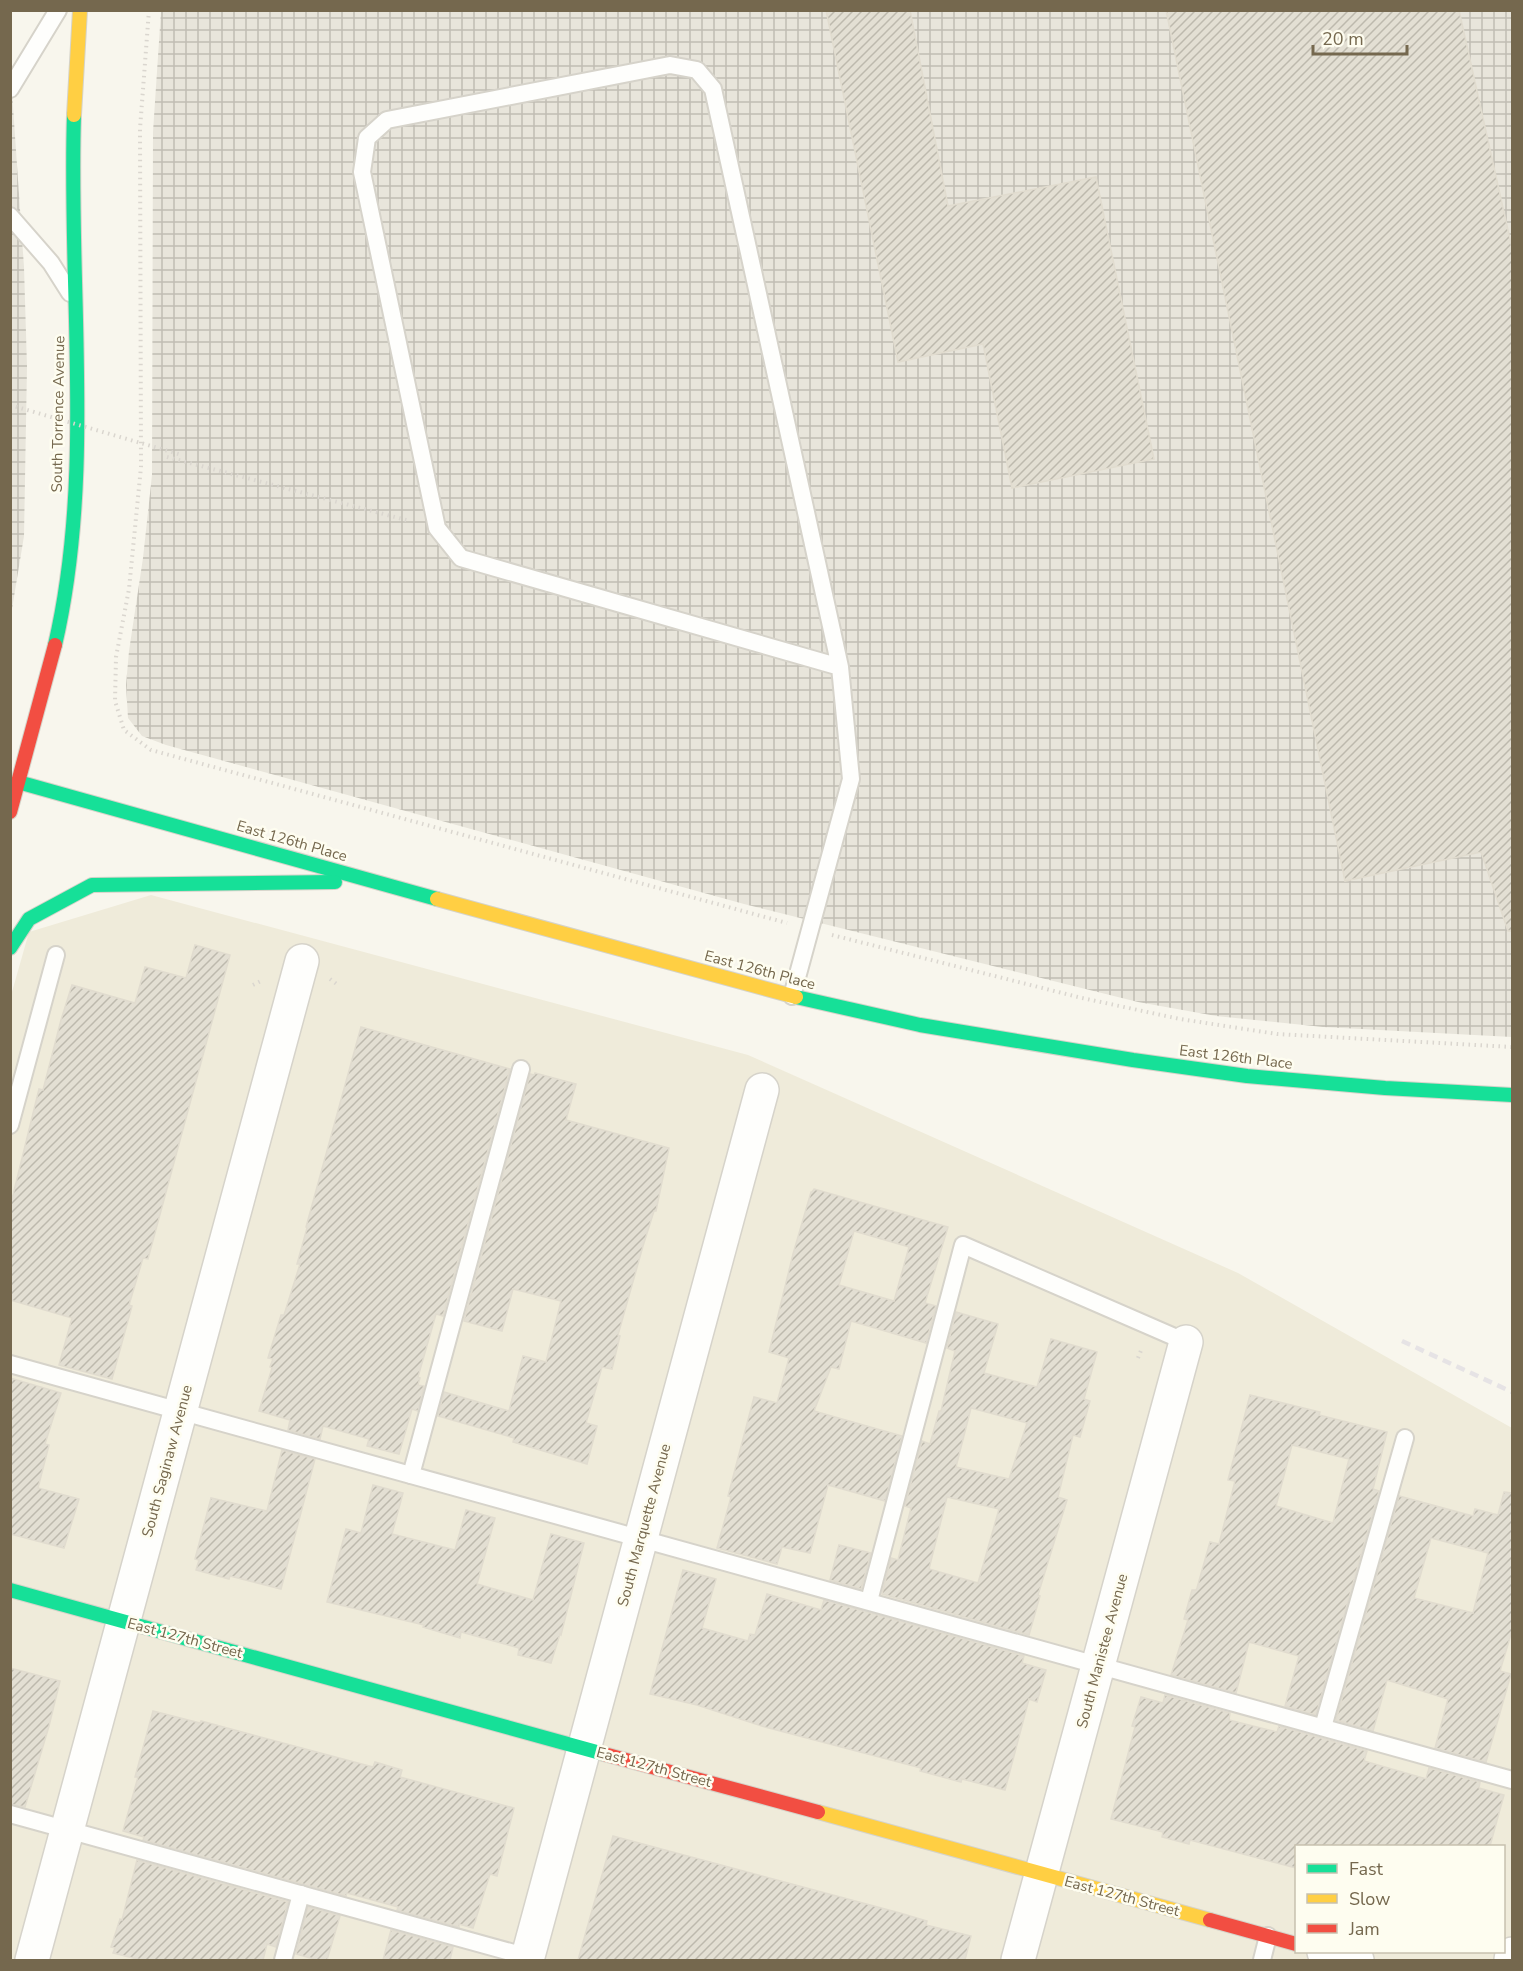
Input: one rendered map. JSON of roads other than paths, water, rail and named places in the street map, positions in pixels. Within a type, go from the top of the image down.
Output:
[{"type":"street","name":"South Torrence Avenue","points":[[10,812],[56,639],[68,564],[76,451],[73,143],[76,51],[80,10]]},
{"type":"street","name":"East 126th Place","points":[[18,782],[792,996],[920,1025],[1133,1060],[1270,1078],[1385,1088],[1512,1095]]},
{"type":"street","points":[[10,948],[29,919],[92,885],[373,881]]},
{"type":"street","name":"South Saginaw Avenue","points":[[32,1960],[302,961]]},
{"type":"street","name":"South Marquette Avenue","points":[[532,1959],[584,1748],[762,1090]]},
{"type":"street","name":"South Manistee Avenue","points":[[1018,1960],[1186,1342]]},
{"type":"street","name":"East 127th Street","points":[[10,1590],[1295,1944]]},
{"type":"street","points":[[1328,1953],[1357,1960]]},
{"type":"street","points":[[1511,1960],[1512,1954]]},
{"type":"lane","points":[[10,89],[58,10]]},
{"type":"lane","points":[[792,996],[851,779],[840,667],[714,89],[697,70],[670,64],[387,120],[367,138],[362,171],[437,528],[461,558],[840,667]]},
{"type":"lane","points":[[10,216],[51,263],[75,301]]},
{"type":"lane","points":[[10,1125],[56,955]]},
{"type":"lane","points":[[411,1475],[521,1070]]},
{"type":"lane","points":[[869,1601],[963,1245],[1186,1342]]},
{"type":"lane","points":[[10,1364],[1512,1780]]},
{"type":"lane","points":[[1323,1727],[1405,1438]]},
{"type":"lane","points":[[10,1814],[532,1959]]},
{"type":"lane","points":[[283,1960],[301,1894]]},
{"type":"lane","points":[[1262,1960],[1268,1936]]},
{"type":"railway","points":[[1402,1341],[1512,1392]]}]
